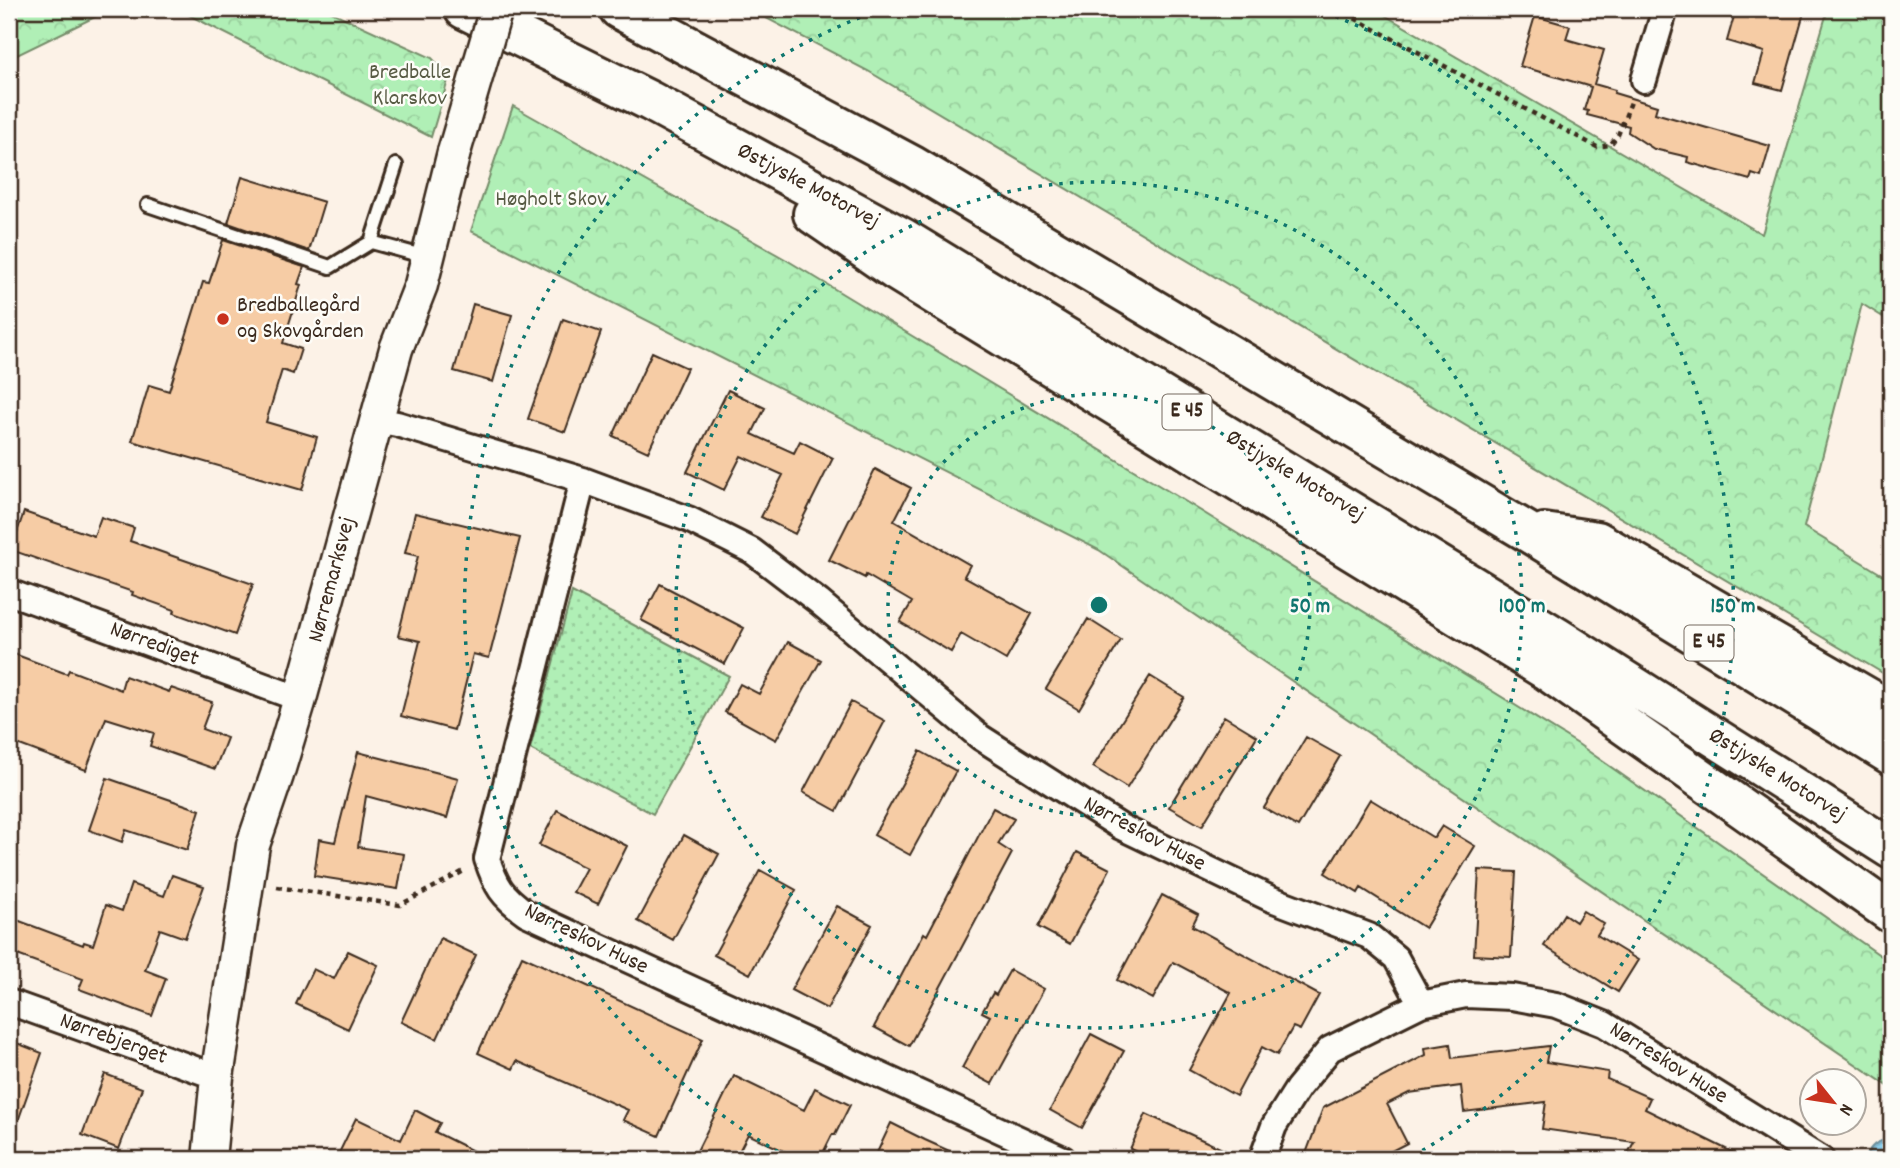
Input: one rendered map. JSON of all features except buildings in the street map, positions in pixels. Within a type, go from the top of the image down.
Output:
[{"type":"highway","name":"Østjyske Motorvej","points":[[464,9],[650,101],[903,238],[1558,638],[1891,849]]},
{"type":"highway","name":"E 45","points":[[619,9],[913,166],[1527,531],[1891,755]]},
{"type":"highway","points":[[650,101],[896,271],[1545,670],[1891,913]]},
{"type":"highway","points":[[1527,531],[1597,541],[1891,711]]},
{"type":"street","name":"Nørremarksvej","points":[[209,1159],[217,1077],[253,845],[300,699],[396,349],[421,285],[454,152],[496,9]]},
{"type":"street","points":[[1644,80],[1665,9]]},
{"type":"street","name":"Nørreskov Huse","points":[[376,420],[583,481],[688,519],[752,551],[819,602],[980,737],[1121,827],[1269,898],[1369,936],[1396,958],[1421,1004]]},
{"type":"street","points":[[487,859],[583,481]]},
{"type":"street","name":"Nørrediget","points":[[9,592],[300,699]]},
{"type":"street","name":"Nørreskov Huse","points":[[487,859],[494,881],[506,899],[526,913],[1063,1159]]},
{"type":"street","name":"Nørreskov Huse","points":[[1262,1159],[1274,1126],[1298,1088],[1330,1049],[1421,1004],[1466,995],[1512,997],[1556,1005],[1604,1024],[1821,1159]]},
{"type":"street","name":"Nørrebjerget","points":[[9,1002],[217,1077]]},
{"type":"lane","points":[[148,205],[330,267],[371,242],[396,165]]},
{"type":"lane","points":[[371,242],[429,257]]},
{"type":"path","points":[[1337,9],[1597,147],[1611,145],[1618,135],[1632,98],[1644,80]]},
{"type":"path","points":[[271,886],[400,905],[487,859]]},
{"type":"green space","points":[[9,9],[111,9],[9,59]]},
{"type":"green space","name":"Bredballe Klarskov","points":[[177,9],[325,9],[432,58],[449,77],[431,137]]},
{"type":"green space","points":[[749,9],[1374,9],[1762,234],[1828,9],[1891,9],[1891,322],[1862,304],[1804,527],[1891,580],[1891,678],[868,71]]},
{"type":"green space","name":"Høgholt Skov","points":[[513,106],[785,259],[1578,744],[1891,963],[1891,1088],[1868,1072],[1868,1066],[1859,1066],[1099,550],[471,231]]},
{"type":"green space","points":[[572,592],[729,676],[653,814],[530,749]]},
{"type":"water","points":[[1891,1140],[1891,1159],[1864,1159],[1875,1145]]},
{"type":"place","name":"Bredballegård og Skovgården","points":[[223,319]]}]
